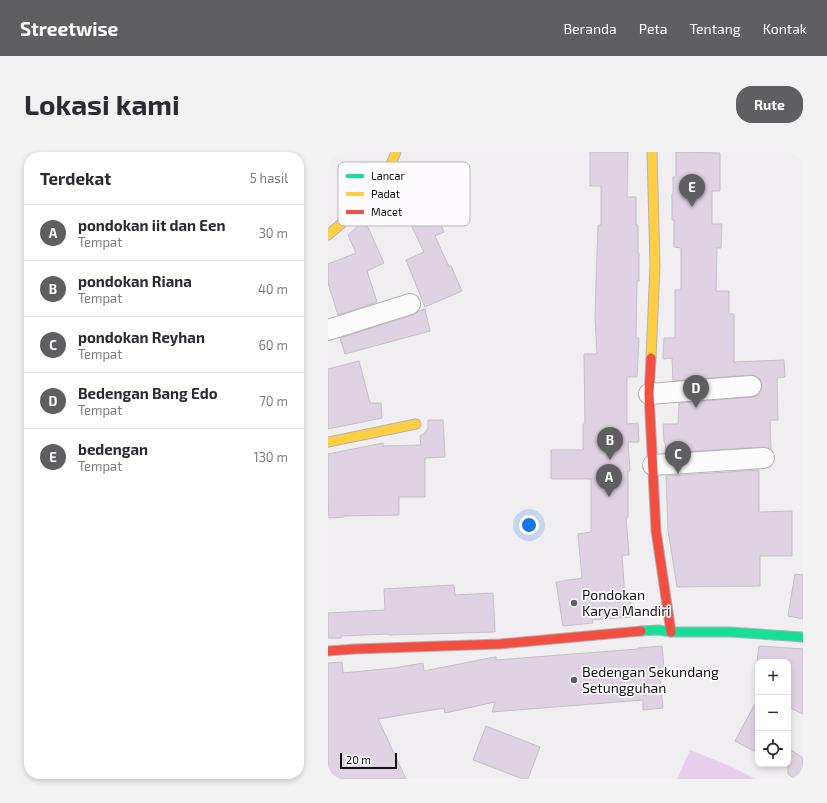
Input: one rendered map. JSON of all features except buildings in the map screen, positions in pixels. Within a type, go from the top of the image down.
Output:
[{"type":"street","points":[[392,162],[396,152]]},
{"type":"street","points":[[652,152],[655,265],[649,394],[656,531],[671,632]]},
{"type":"street","points":[[328,235],[339,226]]},
{"type":"street","points":[[328,330],[410,304]]},
{"type":"street","points":[[649,394],[751,386]]},
{"type":"street","points":[[328,442],[416,424]]},
{"type":"street","points":[[653,465],[764,458]]},
{"type":"street","points":[[328,651],[500,644],[658,630],[671,632],[730,632],[803,637]]},
{"type":"shaded area","points":[[690,750],[730,766],[756,779],[677,779]]},
{"type":"traffic: fast","points":[[641,631],[730,632],[803,637]]},
{"type":"traffic: slow","points":[[392,162],[396,152]]},
{"type":"traffic: slow","points":[[651,358],[655,265],[652,152]]},
{"type":"traffic: slow","points":[[328,235],[339,226]]},
{"type":"traffic: slow","points":[[328,442],[416,424]]},
{"type":"traffic: jam","points":[[651,358],[649,394],[656,531],[671,632]]},
{"type":"traffic: jam","points":[[328,651],[500,644],[641,631]]},
{"type":"place","name":"bedengan","points":[[692,207]]},
{"type":"place","name":"Bedengan Bang Edo","points":[[696,408]]},
{"type":"place","name":"pondokan Riana","points":[[610,460]]},
{"type":"place","name":"pondokan Reyhan","points":[[678,474]]},
{"type":"place","name":"pondokan iit dan Een","points":[[609,497]]},
{"type":"place","name":"Pondokan Karya Mandiri","points":[[574,603]]},
{"type":"place","name":"Bedengan Sekundang Setungguhan","points":[[574,680]]}]
